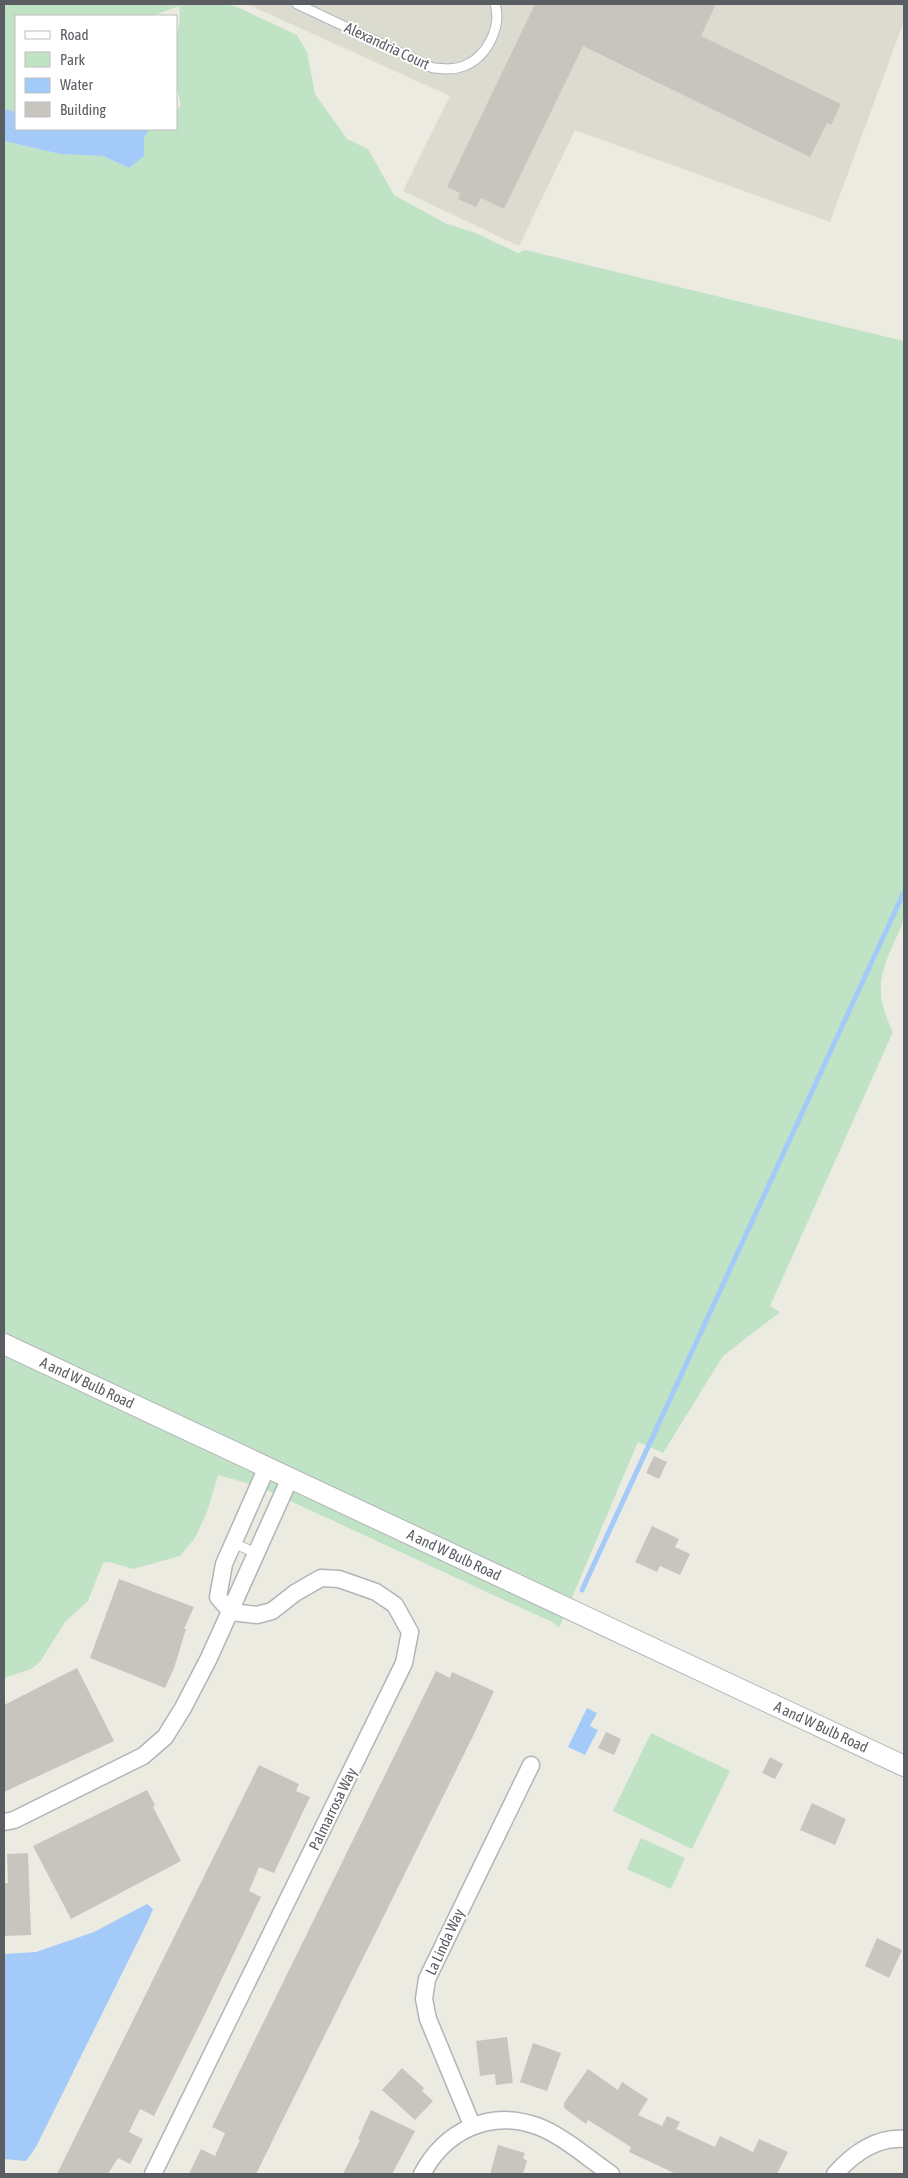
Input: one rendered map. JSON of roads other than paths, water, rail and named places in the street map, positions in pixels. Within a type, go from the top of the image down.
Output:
[{"type":"street","name":"A and W Bulb Road","points":[[4,1344],[904,1766]]},
{"type":"street","points":[[231,1612],[218,1597],[224,1564],[267,1467]]},
{"type":"street","points":[[4,1822],[14,1820],[143,1756],[165,1737],[183,1708],[231,1612],[290,1478]]},
{"type":"street","name":"Palmarrosa Way","points":[[153,2174],[404,1663],[410,1632],[395,1605],[376,1592],[340,1578],[321,1578],[295,1593],[272,1611],[257,1616],[231,1612]]},
{"type":"street","name":"La Linda Way","points":[[472,2125],[428,2019],[424,1999],[427,1979],[531,1765]]},
{"type":"street","points":[[422,2174],[434,2154],[449,2138],[472,2125],[499,2121],[537,2126],[611,2174]]},
{"type":"street","points":[[835,2174],[858,2153],[875,2143],[904,2139]]},
{"type":"lane","name":"Alexandria Court","points":[[297,4],[433,68],[448,69],[465,66],[480,57],[493,37],[499,14],[495,4]]},
{"type":"lane","points":[[233,1543],[256,1553]]},
{"type":"water","points":[[4,109],[15,112],[15,130],[149,130],[144,137],[144,156],[129,168],[103,156],[60,154],[4,141]]},
{"type":"water","points":[[587,1708],[597,1713],[590,1726],[598,1730],[585,1755],[568,1747]]},
{"type":"water","points":[[147,1904],[153,1909],[149,1919],[36,2147],[26,2161],[4,2159],[4,1954],[36,1952],[94,1932]]},
{"type":"waterway","points":[[582,1590],[904,892]]}]
